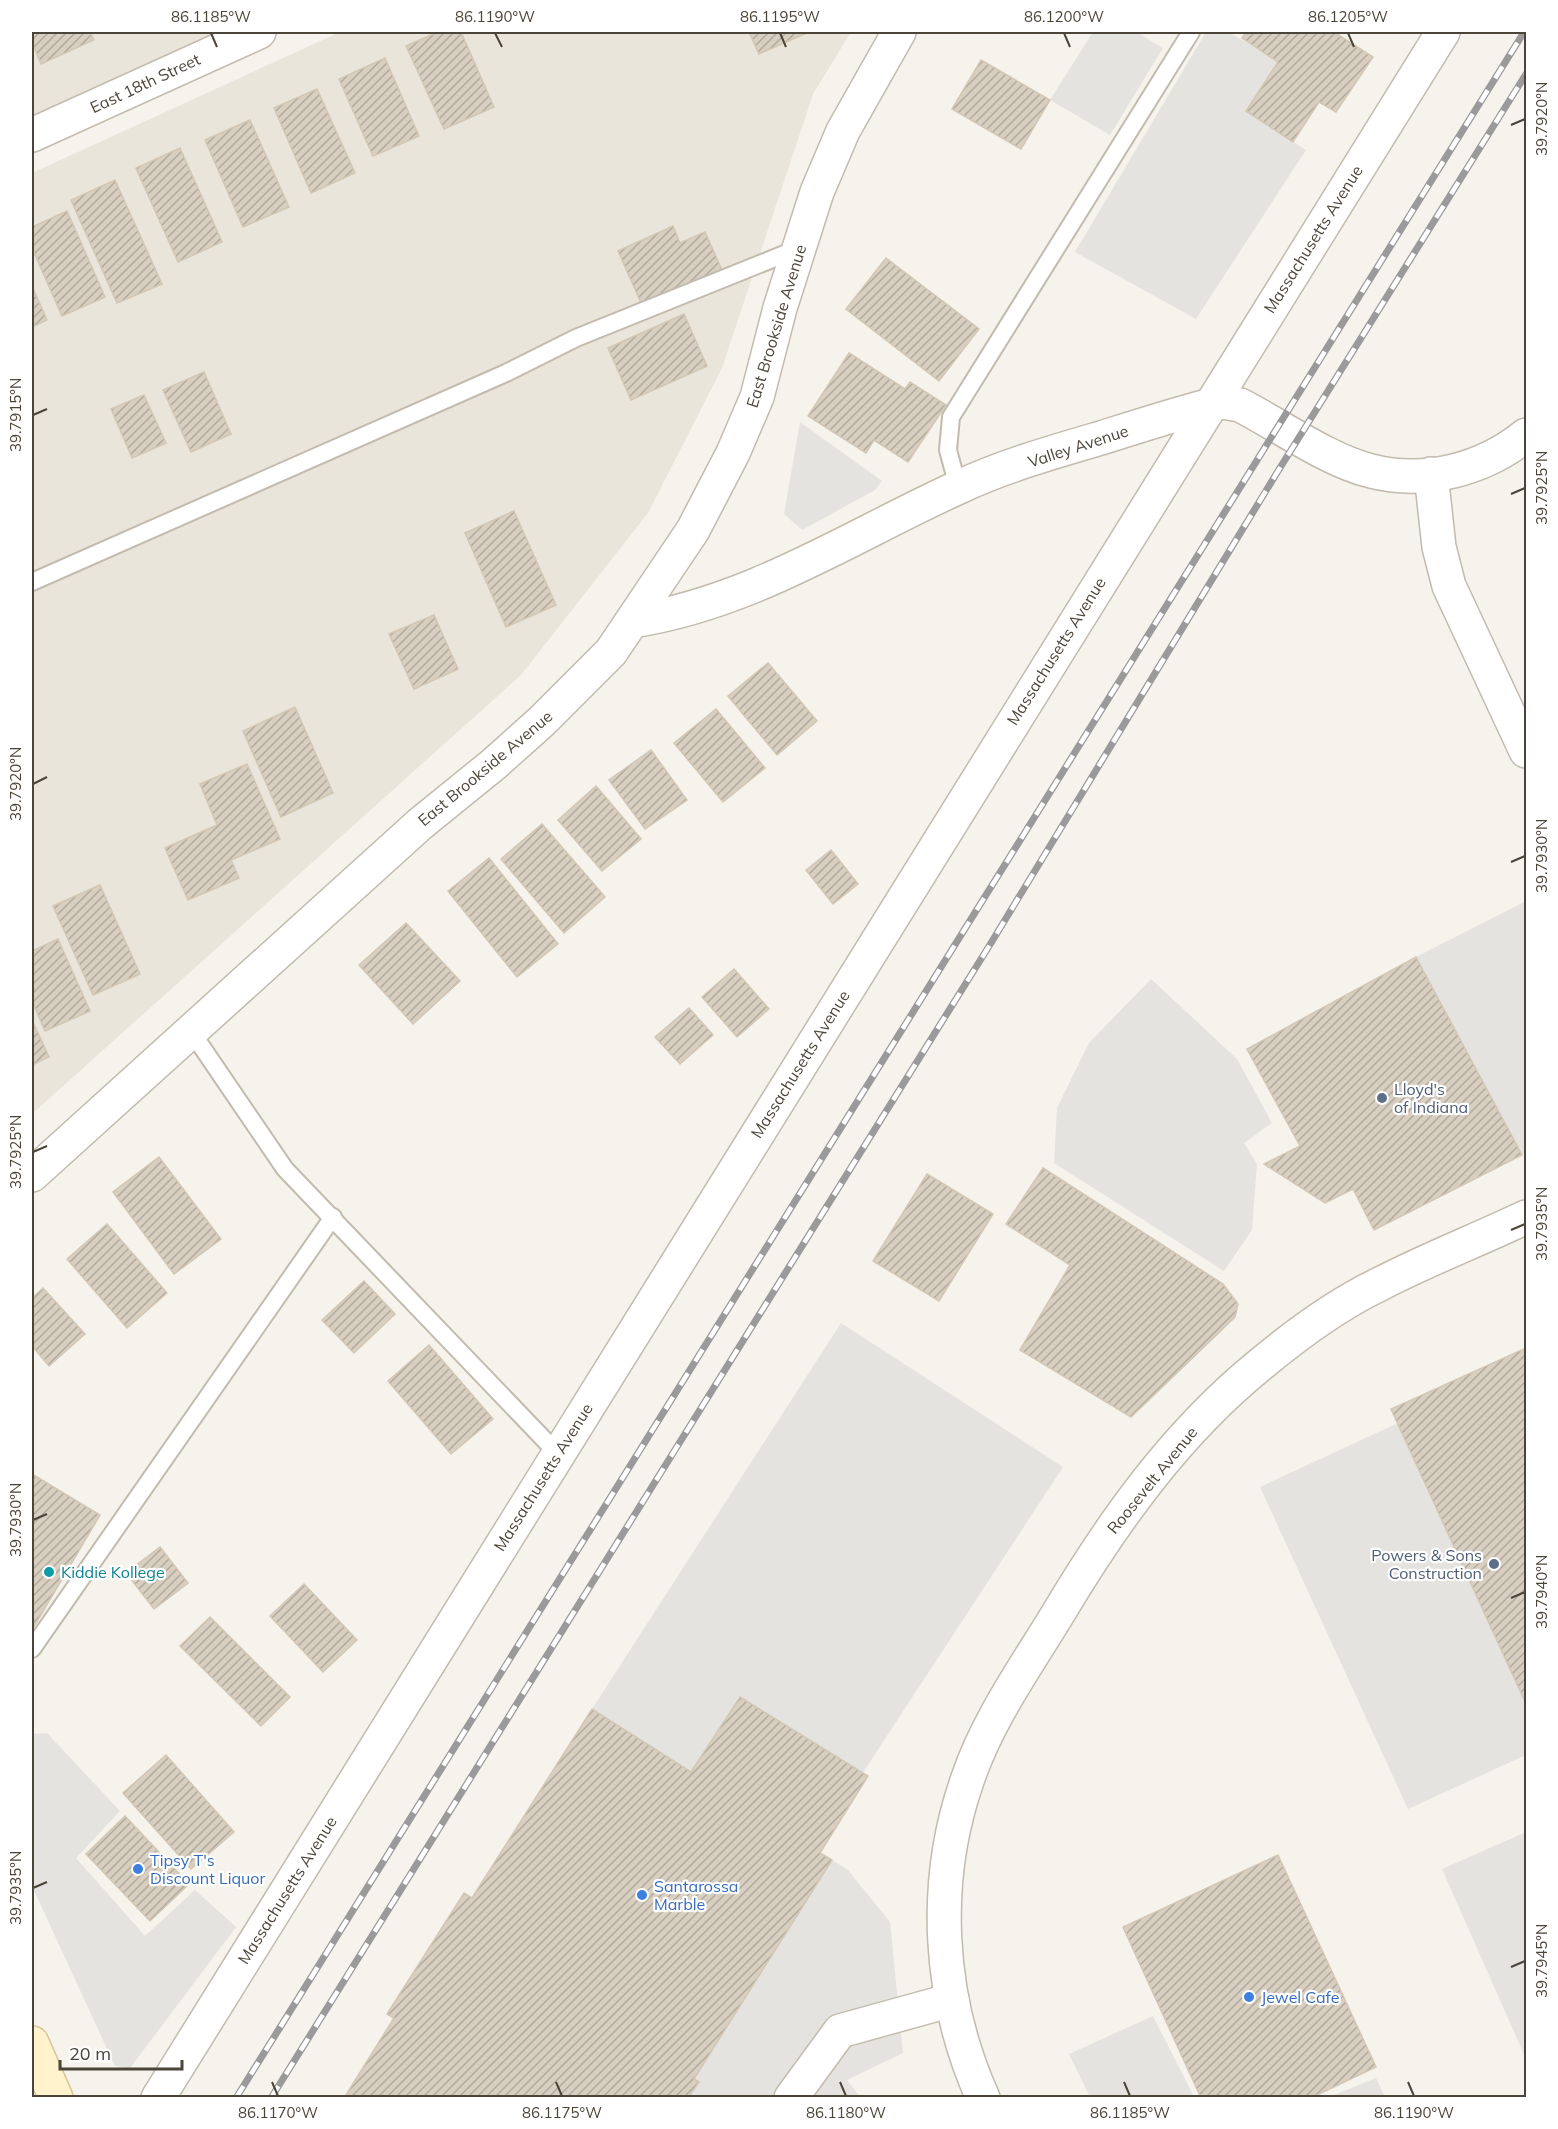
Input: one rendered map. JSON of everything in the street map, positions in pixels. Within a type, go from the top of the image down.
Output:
[{"type":"main road","points":[[32,2043],[56,2097]]},
{"type":"street","name":"East 18th Street","points":[[32,135],[259,32]]},
{"type":"street","name":"East Brookside Avenue","points":[[32,1175],[420,824],[494,764],[542,721],[611,652],[693,530],[733,453],[757,396],[798,248],[817,192],[843,131],[899,32]]},
{"type":"street","name":"Massachusetts Avenue","points":[[158,2097],[1443,32]]},
{"type":"street","name":"Valley Avenue","points":[[632,621],[669,615],[736,593],[796,568],[958,487],[1060,450],[1224,402],[1240,405],[1335,456],[1371,471],[1392,475],[1431,474],[1478,464],[1495,457],[1527,435]]},
{"type":"street","points":[[1431,474],[1439,547],[1449,585],[1527,751]]},
{"type":"street","name":"Roosevelt Avenue","points":[[983,2097],[966,2054],[952,2000],[944,1944],[945,1888],[950,1852],[968,1779],[1007,1699],[1092,1556],[1141,1489],[1184,1437],[1260,1364],[1314,1325],[1378,1284],[1527,1217]]},
{"type":"street","points":[[791,2097],[840,2031],[952,2000]]},
{"type":"lane","points":[[958,487],[948,450],[951,417],[1191,32]]},
{"type":"lane","points":[[32,582],[506,372],[576,338],[798,248]]},
{"type":"lane","points":[[191,1030],[285,1169],[558,1454]]},
{"type":"lane","points":[[32,1648],[333,1217]]},
{"type":"shaded area","points":[[32,32],[221,32],[32,118]]},
{"type":"shaded area","points":[[340,32],[851,32],[813,94],[722,368],[648,513],[521,675],[32,1114],[32,173]]},
{"type":"shaded area","points":[[1093,32],[1136,32],[1163,48],[1110,135],[1050,100]]},
{"type":"shaded area","points":[[1206,32],[1229,32],[1278,62],[1246,111],[1306,150],[1196,319],[1075,252]]},
{"type":"shaded area","points":[[800,422],[882,481],[875,490],[802,530],[784,514]]},
{"type":"shaded area","points":[[1526,901],[1526,1153],[1522,1155],[1416,957]]},
{"type":"shaded area","points":[[1151,979],[1237,1059],[1272,1123],[1244,1143],[1257,1164],[1252,1230],[1224,1271],[1054,1163],[1057,1108],[1089,1043]]},
{"type":"shaded area","points":[[841,1323],[1063,1467],[862,1774],[740,1697],[691,1772],[592,1709]]},
{"type":"shaded area","points":[[1398,1423],[1526,1704],[1526,1755],[1408,1809],[1260,1487]]},
{"type":"shaded area","points":[[47,1733],[120,1811],[76,1858],[145,1936],[195,1890],[236,1927],[130,2068],[115,2066],[32,1886],[32,1734]]},
{"type":"shaded area","points":[[1526,1832],[1526,2059],[1442,1869]]},
{"type":"shaded area","points":[[832,1860],[848,1870],[890,1922],[903,2053],[847,2080],[860,2097],[683,2098]]},
{"type":"shaded area","points":[[1153,2016],[1194,2097],[1090,2097],[1069,2054]]},
{"type":"shaded area","points":[[1376,2078],[1385,2097],[1329,2097]]},
{"type":"building","points":[[32,32],[90,32],[94,40],[41,64],[32,42]]},
{"type":"building","points":[[438,32],[461,32],[494,107],[444,129],[406,46]]},
{"type":"building","points":[[749,32],[809,32],[759,54]]},
{"type":"building","points":[[1246,32],[1334,32],[1373,57],[1336,112],[1319,102],[1293,142],[1246,111],[1278,62],[1242,38]]},
{"type":"building","points":[[385,58],[419,136],[373,156],[339,79]]},
{"type":"building","points":[[981,60],[1050,100],[1021,149],[952,109]]},
{"type":"building","points":[[317,89],[355,173],[311,193],[274,108]]},
{"type":"building","points":[[250,120],[289,207],[243,227],[205,140]]},
{"type":"building","points":[[180,148],[222,242],[178,262],[136,168]]},
{"type":"building","points":[[115,180],[162,284],[117,303],[71,200]]},
{"type":"building","points":[[67,211],[105,297],[62,316],[32,248],[32,227]]},
{"type":"building","points":[[673,226],[680,243],[705,232],[722,270],[642,305],[618,251]]},
{"type":"building","points":[[886,258],[979,329],[939,381],[846,309]]},
{"type":"building","points":[[32,286],[47,320],[32,327]]},
{"type":"building","points":[[684,314],[707,366],[631,400],[608,348]]},
{"type":"building","points":[[849,353],[905,389],[910,382],[946,405],[908,462],[874,440],[866,453],[808,416]]},
{"type":"building","points":[[204,372],[231,434],[191,452],[163,390]]},
{"type":"building","points":[[144,395],[166,443],[132,458],[111,409]]},
{"type":"building","points":[[514,511],[556,605],[506,627],[465,533]]},
{"type":"building","points":[[434,615],[458,669],[414,689],[389,634]]},
{"type":"building","points":[[768,663],[817,721],[777,755],[728,696]]},
{"type":"building","points":[[295,707],[333,793],[281,817],[243,731]]},
{"type":"building","points":[[716,709],[765,768],[723,802],[674,743]]},
{"type":"building","points":[[651,750],[687,800],[645,829],[609,780]]},
{"type":"building","points":[[247,764],[280,839],[231,860],[239,878],[188,900],[165,848],[217,825],[200,784]]},
{"type":"building","points":[[596,786],[641,839],[602,871],[558,820]]},
{"type":"building","points":[[542,824],[605,897],[564,933],[501,859]]},
{"type":"building","points":[[831,850],[858,884],[833,904],[806,870]]},
{"type":"building","points":[[489,858],[558,944],[517,977],[448,891]]},
{"type":"building","points":[[100,885],[140,974],[93,995],[53,906]]},
{"type":"building","points":[[406,923],[460,981],[413,1024],[359,965]]},
{"type":"building","points":[[58,939],[90,1011],[45,1031],[32,1001],[32,951]]},
{"type":"building","name":"Lloyd's of Indiana","points":[[1416,957],[1522,1155],[1374,1230],[1353,1189],[1325,1203],[1264,1164],[1300,1146],[1247,1049]]},
{"type":"building","points":[[734,969],[769,1009],[737,1037],[702,997]]},
{"type":"building","points":[[689,1008],[713,1035],[680,1064],[655,1037]]},
{"type":"building","points":[[32,1020],[49,1057],[32,1065]]},
{"type":"building","points":[[159,1157],[221,1239],[174,1274],[113,1192]]},
{"type":"building","points":[[1043,1168],[1223,1284],[1238,1304],[1235,1317],[1131,1417],[1020,1350],[1070,1265],[1006,1224]]},
{"type":"building","points":[[927,1174],[993,1214],[939,1301],[873,1261]]},
{"type":"building","points":[[107,1224],[167,1293],[127,1328],[67,1259]]},
{"type":"building","points":[[364,1281],[395,1314],[354,1353],[322,1320]]},
{"type":"building","points":[[43,1288],[85,1334],[49,1366],[32,1346],[32,1298]]},
{"type":"building","points":[[429,1345],[493,1419],[451,1454],[388,1381]]},
{"type":"building","name":"Powers & Sons Construction","points":[[1526,1348],[1526,1704],[1391,1409]]},
{"type":"building","name":"Kiddie Kollege","points":[[32,1474],[100,1515],[32,1630]]},
{"type":"building","points":[[160,1547],[188,1583],[154,1609],[126,1573]]},
{"type":"building","points":[[304,1584],[357,1640],[323,1672],[270,1616]]},
{"type":"building","points":[[210,1617],[290,1697],[261,1726],[180,1646]]},
{"type":"building","name":"Santarossa Marble","points":[[740,1697],[868,1776],[820,1853],[832,1860],[694,2079],[699,2082],[688,2098],[344,2098],[394,2018],[387,2014],[464,1893],[472,1898],[592,1709],[691,1772]]},
{"type":"building","points":[[166,1755],[234,1832],[191,1869],[123,1793]]},
{"type":"building","name":"Tipsy T's Discount Liquor","points":[[125,1816],[189,1884],[150,1921],[86,1854]]},
{"type":"building","name":"Jewel Cafe","points":[[1278,1855],[1376,2067],[1311,2098],[1201,2098],[1123,1927]]},
{"type":"railway","points":[[236,2098],[1524,32]]},
{"type":"railway","points":[[271,2098],[991,943],[1278,471],[1526,74]]},
{"type":"place","name":"Lloyd's of Indiana","points":[[1382,1098]]},
{"type":"place","name":"Powers & Sons Construction","points":[[1494,1564]]},
{"type":"place","name":"Kiddie Kollege","points":[[49,1572]]},
{"type":"place","name":"Tipsy T's Discount Liquor","points":[[138,1869]]},
{"type":"place","name":"Santarossa Marble","points":[[642,1895]]},
{"type":"place","name":"Jewel Cafe","points":[[1249,1997]]}]
